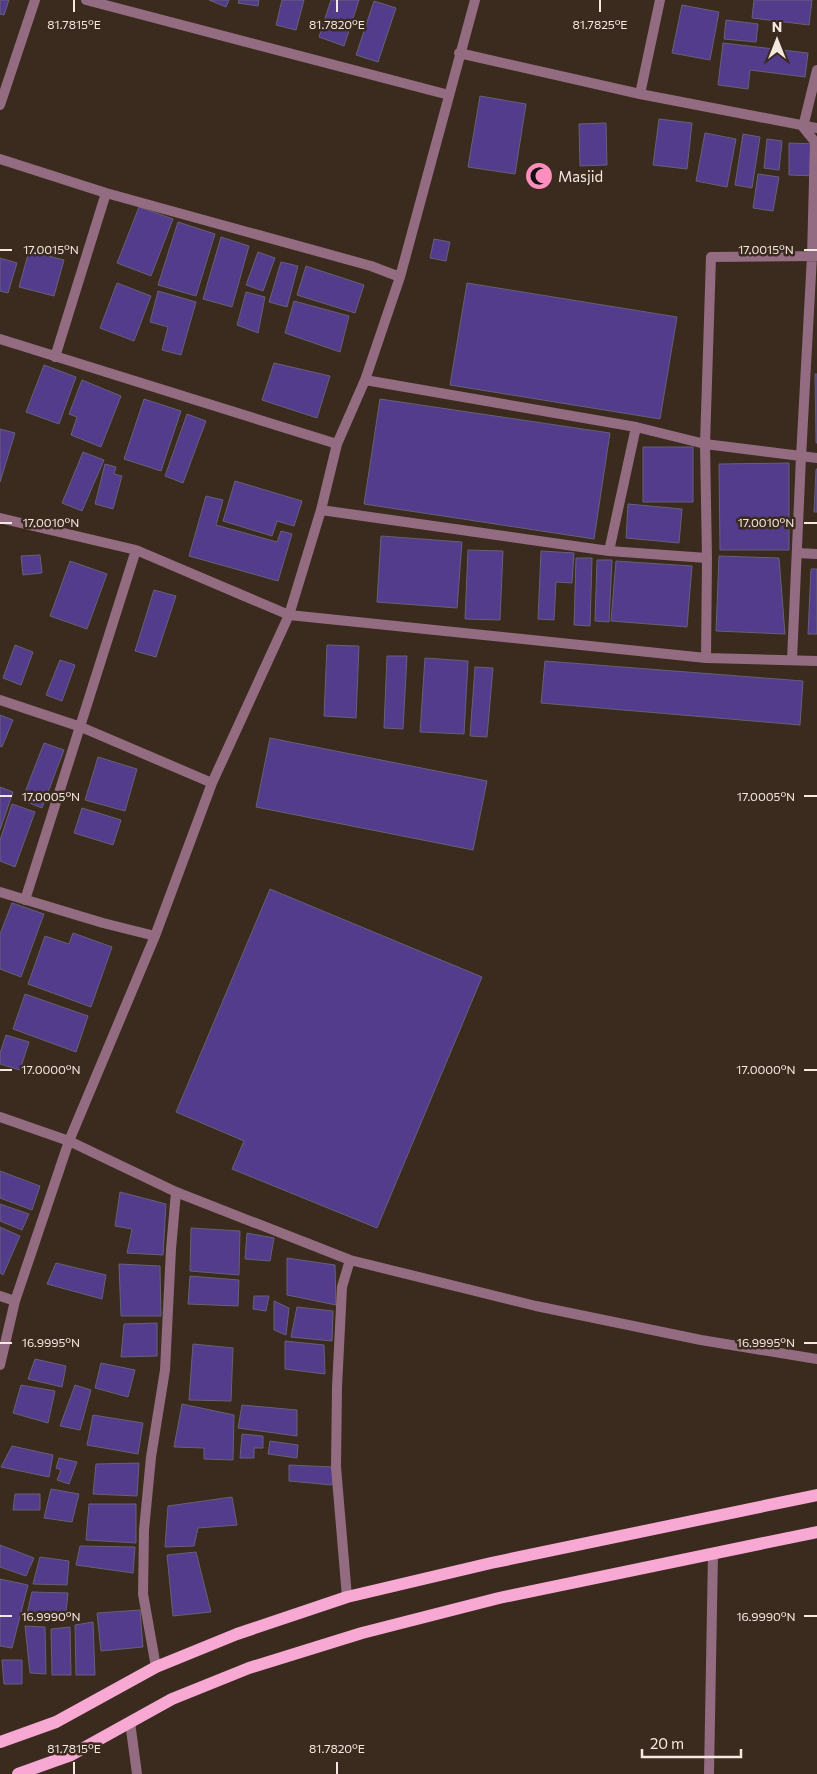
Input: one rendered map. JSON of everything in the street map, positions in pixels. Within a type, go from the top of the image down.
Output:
[{"type":"main road","points":[[0,1742],[56,1722],[156,1667],[237,1634],[347,1597],[491,1563],[817,1495]]},
{"type":"main road","points":[[18,1774],[71,1755],[172,1699],[249,1668],[362,1633],[499,1598],[817,1532]]},
{"type":"street","points":[[0,105],[35,0]]},
{"type":"street","points":[[86,0],[449,95]]},
{"type":"street","points":[[0,1365],[15,1301],[68,1141],[155,936],[212,783],[290,615],[321,510],[337,444],[365,380],[400,277],[474,0]]},
{"type":"street","points":[[640,94],[660,0]]},
{"type":"street","points":[[459,53],[640,94],[817,128]]},
{"type":"street","points":[[803,126],[817,70]]},
{"type":"street","points":[[792,660],[801,457],[812,356],[815,142],[803,126]]},
{"type":"street","points":[[0,159],[106,193],[371,266],[400,277]]},
{"type":"street","points":[[55,357],[106,193]]},
{"type":"street","points":[[706,658],[707,558],[704,444],[711,257],[814,256]]},
{"type":"street","points":[[0,339],[337,444]]},
{"type":"street","points":[[365,380],[636,427],[704,444],[817,458]]},
{"type":"street","points":[[609,551],[636,427]]},
{"type":"street","points":[[321,510],[609,551],[707,558]]},
{"type":"street","points":[[0,518],[136,550],[290,615],[706,658],[817,661]]},
{"type":"street","points":[[25,900],[136,550]]},
{"type":"street","points":[[796,553],[817,554]]},
{"type":"street","points":[[0,700],[81,727],[212,783]]},
{"type":"street","points":[[0,892],[155,936]]},
{"type":"street","points":[[0,1117],[68,1141],[176,1192],[350,1260],[536,1306],[701,1340],[817,1359]]},
{"type":"street","points":[[156,1667],[143,1594],[144,1530],[151,1457],[165,1370],[170,1250],[176,1192]]},
{"type":"street","points":[[347,1597],[336,1467],[337,1387],[342,1287],[350,1260]]},
{"type":"street","points":[[0,1296],[15,1301]]},
{"type":"street","points":[[709,1774],[713,1553]]},
{"type":"street","points":[[130,1722],[137,1774]]},
{"type":"building","points":[[0,0],[9,0],[4,15],[0,14]]},
{"type":"building","points":[[209,0],[229,0],[226,7]]},
{"type":"building","points":[[239,0],[259,0],[258,6],[238,3]]},
{"type":"building","points":[[282,0],[304,0],[296,30],[276,25]]},
{"type":"building","points":[[331,0],[359,0],[344,46],[319,37]]},
{"type":"building","points":[[754,0],[812,0],[809,25],[752,18]]},
{"type":"building","points":[[374,1],[396,8],[378,62],[356,55]]},
{"type":"building","points":[[682,5],[719,12],[710,60],[672,53]]},
{"type":"building","points":[[726,20],[758,24],[756,42],[724,39]]},
{"type":"building","points":[[723,43],[808,53],[805,77],[750,70],[748,89],[718,85]]},
{"type":"building","points":[[480,96],[526,104],[515,174],[468,167]]},
{"type":"building","points":[[659,119],[692,123],[687,169],[653,165]]},
{"type":"building","points":[[606,123],[607,165],[580,166],[579,124]]},
{"type":"building","points":[[705,133],[736,139],[727,187],[696,181]]},
{"type":"building","points":[[743,134],[760,137],[752,188],[735,185]]},
{"type":"building","points":[[767,139],[782,141],[779,170],[764,168]]},
{"type":"building","points":[[789,143],[817,144],[817,176],[789,175]]},
{"type":"building","points":[[758,174],[779,177],[773,211],[753,208]]},
{"type":"building","points":[[139,207],[173,219],[151,276],[117,263]]},
{"type":"building","points":[[178,222],[215,234],[196,296],[158,285]]},
{"type":"building","points":[[221,237],[249,246],[232,307],[203,299]]},
{"type":"building","points":[[434,239],[450,242],[446,261],[430,258]]},
{"type":"building","points":[[29,251],[64,260],[54,296],[19,287]]},
{"type":"building","points":[[258,252],[275,258],[263,291],[246,285]]},
{"type":"building","points":[[0,258],[17,263],[8,293],[0,291]]},
{"type":"building","points":[[281,262],[298,266],[287,307],[269,302]]},
{"type":"building","points":[[306,266],[364,285],[355,313],[297,295]]},
{"type":"building","points":[[117,283],[151,296],[134,341],[100,328]]},
{"type":"building","points":[[467,283],[677,317],[660,419],[450,385]]},
{"type":"building","points":[[158,291],[196,302],[181,355],[162,350],[168,327],[150,322]]},
{"type":"building","points":[[246,292],[265,297],[258,333],[237,325]]},
{"type":"building","points":[[294,301],[349,316],[340,352],[285,333]]},
{"type":"building","points":[[274,363],[330,376],[317,418],[262,400]]},
{"type":"building","points":[[44,365],[76,377],[59,424],[26,412]]},
{"type":"building","points":[[815,374],[817,374],[817,443],[816,443]]},
{"type":"building","points":[[82,380],[121,396],[101,447],[71,435],[77,417],[69,414]]},
{"type":"building","points":[[144,399],[181,411],[161,471],[124,459]]},
{"type":"building","points":[[380,399],[610,433],[594,539],[364,504]]},
{"type":"building","points":[[187,414],[206,421],[183,483],[165,476]]},
{"type":"building","points":[[0,429],[15,433],[0,482]]},
{"type":"building","points":[[643,447],[693,447],[693,502],[643,502]]},
{"type":"building","points":[[83,452],[104,460],[82,511],[62,503]]},
{"type":"building","points":[[789,463],[789,550],[720,550],[719,464]]},
{"type":"building","points":[[105,464],[116,467],[114,474],[122,476],[113,509],[95,504]]},
{"type":"building","points":[[816,469],[817,512],[814,512]]},
{"type":"building","points":[[235,481],[302,501],[294,526],[277,521],[272,536],[223,521]]},
{"type":"building","points":[[206,496],[223,500],[216,525],[277,542],[281,531],[292,534],[278,581],[189,556]]},
{"type":"building","points":[[628,504],[682,509],[679,543],[626,538]]},
{"type":"building","points":[[381,536],[462,542],[457,608],[377,602]]},
{"type":"building","points":[[468,550],[503,551],[500,620],[465,619]]},
{"type":"building","points":[[541,551],[574,553],[572,583],[556,582],[554,620],[538,619]]},
{"type":"building","points":[[40,555],[42,573],[23,575],[21,556]]},
{"type":"building","points":[[719,556],[779,558],[785,634],[716,631]]},
{"type":"building","points":[[576,558],[592,558],[590,626],[574,625]]},
{"type":"building","points":[[597,560],[612,560],[609,622],[595,621]]},
{"type":"building","points":[[70,561],[107,574],[87,629],[50,616]]},
{"type":"building","points":[[616,561],[692,566],[687,627],[611,621]]},
{"type":"building","points":[[811,569],[817,569],[817,634],[808,634]]},
{"type":"building","points":[[154,590],[176,596],[156,657],[135,651]]},
{"type":"building","points":[[15,645],[33,652],[21,685],[3,678]]},
{"type":"building","points":[[327,645],[359,646],[356,718],[324,716]]},
{"type":"building","points":[[387,656],[407,656],[403,729],[384,728]]},
{"type":"building","points":[[425,658],[468,661],[464,734],[420,732]]},
{"type":"building","points":[[60,660],[75,665],[62,701],[46,695]]},
{"type":"building","points":[[545,661],[803,681],[800,725],[541,703]]},
{"type":"building","points":[[475,667],[493,668],[487,737],[470,736]]},
{"type":"building","points":[[0,715],[13,720],[2,747],[0,746]]},
{"type":"building","points":[[270,738],[487,781],[473,850],[256,807]]},
{"type":"building","points":[[44,743],[64,750],[42,808],[22,800]]},
{"type":"building","points":[[98,757],[137,769],[125,811],[85,800]]},
{"type":"building","points":[[0,787],[13,792],[0,830]]},
{"type":"building","points":[[12,804],[35,812],[15,867],[0,861],[0,840]]},
{"type":"building","points":[[82,808],[121,820],[113,845],[74,833]]},
{"type":"building","points":[[270,889],[482,977],[377,1228],[232,1169],[244,1141],[176,1112]]},
{"type":"building","points":[[12,903],[44,914],[21,977],[0,969],[0,934]]},
{"type":"building","points":[[73,933],[112,947],[91,1007],[28,984],[45,936],[69,944]]},
{"type":"building","points":[[25,994],[88,1016],[76,1052],[13,1029]]},
{"type":"building","points":[[6,1035],[29,1042],[20,1070],[0,1064],[0,1053]]},
{"type":"building","points":[[0,1171],[40,1186],[32,1210],[0,1198]]},
{"type":"building","points":[[120,1192],[166,1204],[163,1255],[127,1253],[132,1229],[115,1226]]},
{"type":"building","points":[[0,1204],[29,1214],[22,1230],[0,1221]]},
{"type":"building","points":[[0,1227],[20,1236],[3,1275],[0,1273]]},
{"type":"building","points":[[191,1228],[240,1231],[239,1275],[190,1271]]},
{"type":"building","points":[[247,1233],[274,1238],[270,1261],[245,1259]]},
{"type":"building","points":[[287,1258],[335,1265],[336,1305],[287,1295]]},
{"type":"building","points":[[56,1263],[106,1275],[102,1299],[47,1284]]},
{"type":"building","points":[[119,1264],[160,1266],[161,1316],[121,1316]]},
{"type":"building","points":[[190,1276],[239,1280],[238,1306],[188,1304]]},
{"type":"building","points":[[254,1296],[269,1296],[266,1311],[253,1309]]},
{"type":"building","points":[[274,1301],[289,1308],[286,1335],[274,1330]]},
{"type":"building","points":[[297,1307],[333,1311],[332,1341],[291,1337]]},
{"type":"building","points":[[157,1323],[157,1356],[121,1357],[124,1324]]},
{"type":"building","points":[[285,1341],[324,1345],[325,1374],[285,1369]]},
{"type":"building","points":[[193,1344],[233,1348],[231,1401],[189,1400]]},
{"type":"building","points":[[35,1359],[66,1366],[62,1387],[28,1379]]},
{"type":"building","points":[[101,1363],[135,1370],[128,1397],[95,1388]]},
{"type":"building","points":[[21,1385],[55,1391],[48,1423],[13,1413]]},
{"type":"building","points":[[75,1385],[91,1390],[80,1430],[60,1426]]},
{"type":"building","points":[[182,1404],[234,1415],[233,1460],[204,1459],[204,1448],[174,1447]]},
{"type":"building","points":[[242,1405],[297,1410],[297,1436],[238,1428]]},
{"type":"building","points":[[93,1415],[143,1423],[138,1454],[87,1445]]},
{"type":"building","points":[[242,1434],[263,1436],[263,1448],[254,1448],[254,1458],[240,1458]]},
{"type":"building","points":[[270,1441],[298,1445],[297,1458],[268,1454]]},
{"type":"building","points":[[12,1446],[53,1455],[49,1477],[1,1467]]},
{"type":"building","points":[[59,1458],[77,1462],[69,1484],[57,1480],[61,1470],[56,1468]]},
{"type":"building","points":[[139,1463],[137,1496],[93,1494],[96,1464]]},
{"type":"building","points":[[289,1465],[334,1467],[332,1485],[289,1481]]},
{"type":"building","points":[[51,1489],[79,1494],[72,1522],[44,1518]]},
{"type":"building","points":[[15,1494],[40,1494],[40,1510],[13,1510]]},
{"type":"building","points":[[232,1497],[237,1525],[198,1528],[194,1546],[165,1547],[168,1506]]},
{"type":"building","points":[[89,1504],[136,1504],[136,1543],[86,1540]]},
{"type":"building","points":[[0,1545],[34,1558],[26,1576],[0,1567]]},
{"type":"building","points":[[80,1546],[135,1547],[133,1573],[76,1565]]},
{"type":"building","points":[[196,1552],[211,1612],[173,1616],[167,1555]]},
{"type":"building","points":[[40,1557],[69,1561],[67,1585],[33,1584]]},
{"type":"building","points":[[0,1579],[28,1585],[12,1648],[0,1646]]},
{"type":"building","points":[[32,1592],[68,1593],[65,1621],[25,1622]]},
{"type":"building","points":[[140,1610],[143,1647],[101,1651],[97,1613]]},
{"type":"building","points":[[93,1622],[95,1675],[76,1675],[75,1625]]},
{"type":"building","points":[[25,1626],[45,1627],[46,1674],[30,1673]]},
{"type":"building","points":[[70,1627],[71,1675],[52,1675],[51,1629]]},
{"type":"building","points":[[2,1660],[22,1660],[22,1684],[4,1684]]},
{"type":"place","name":"Masjid","points":[[539,176]]}]
